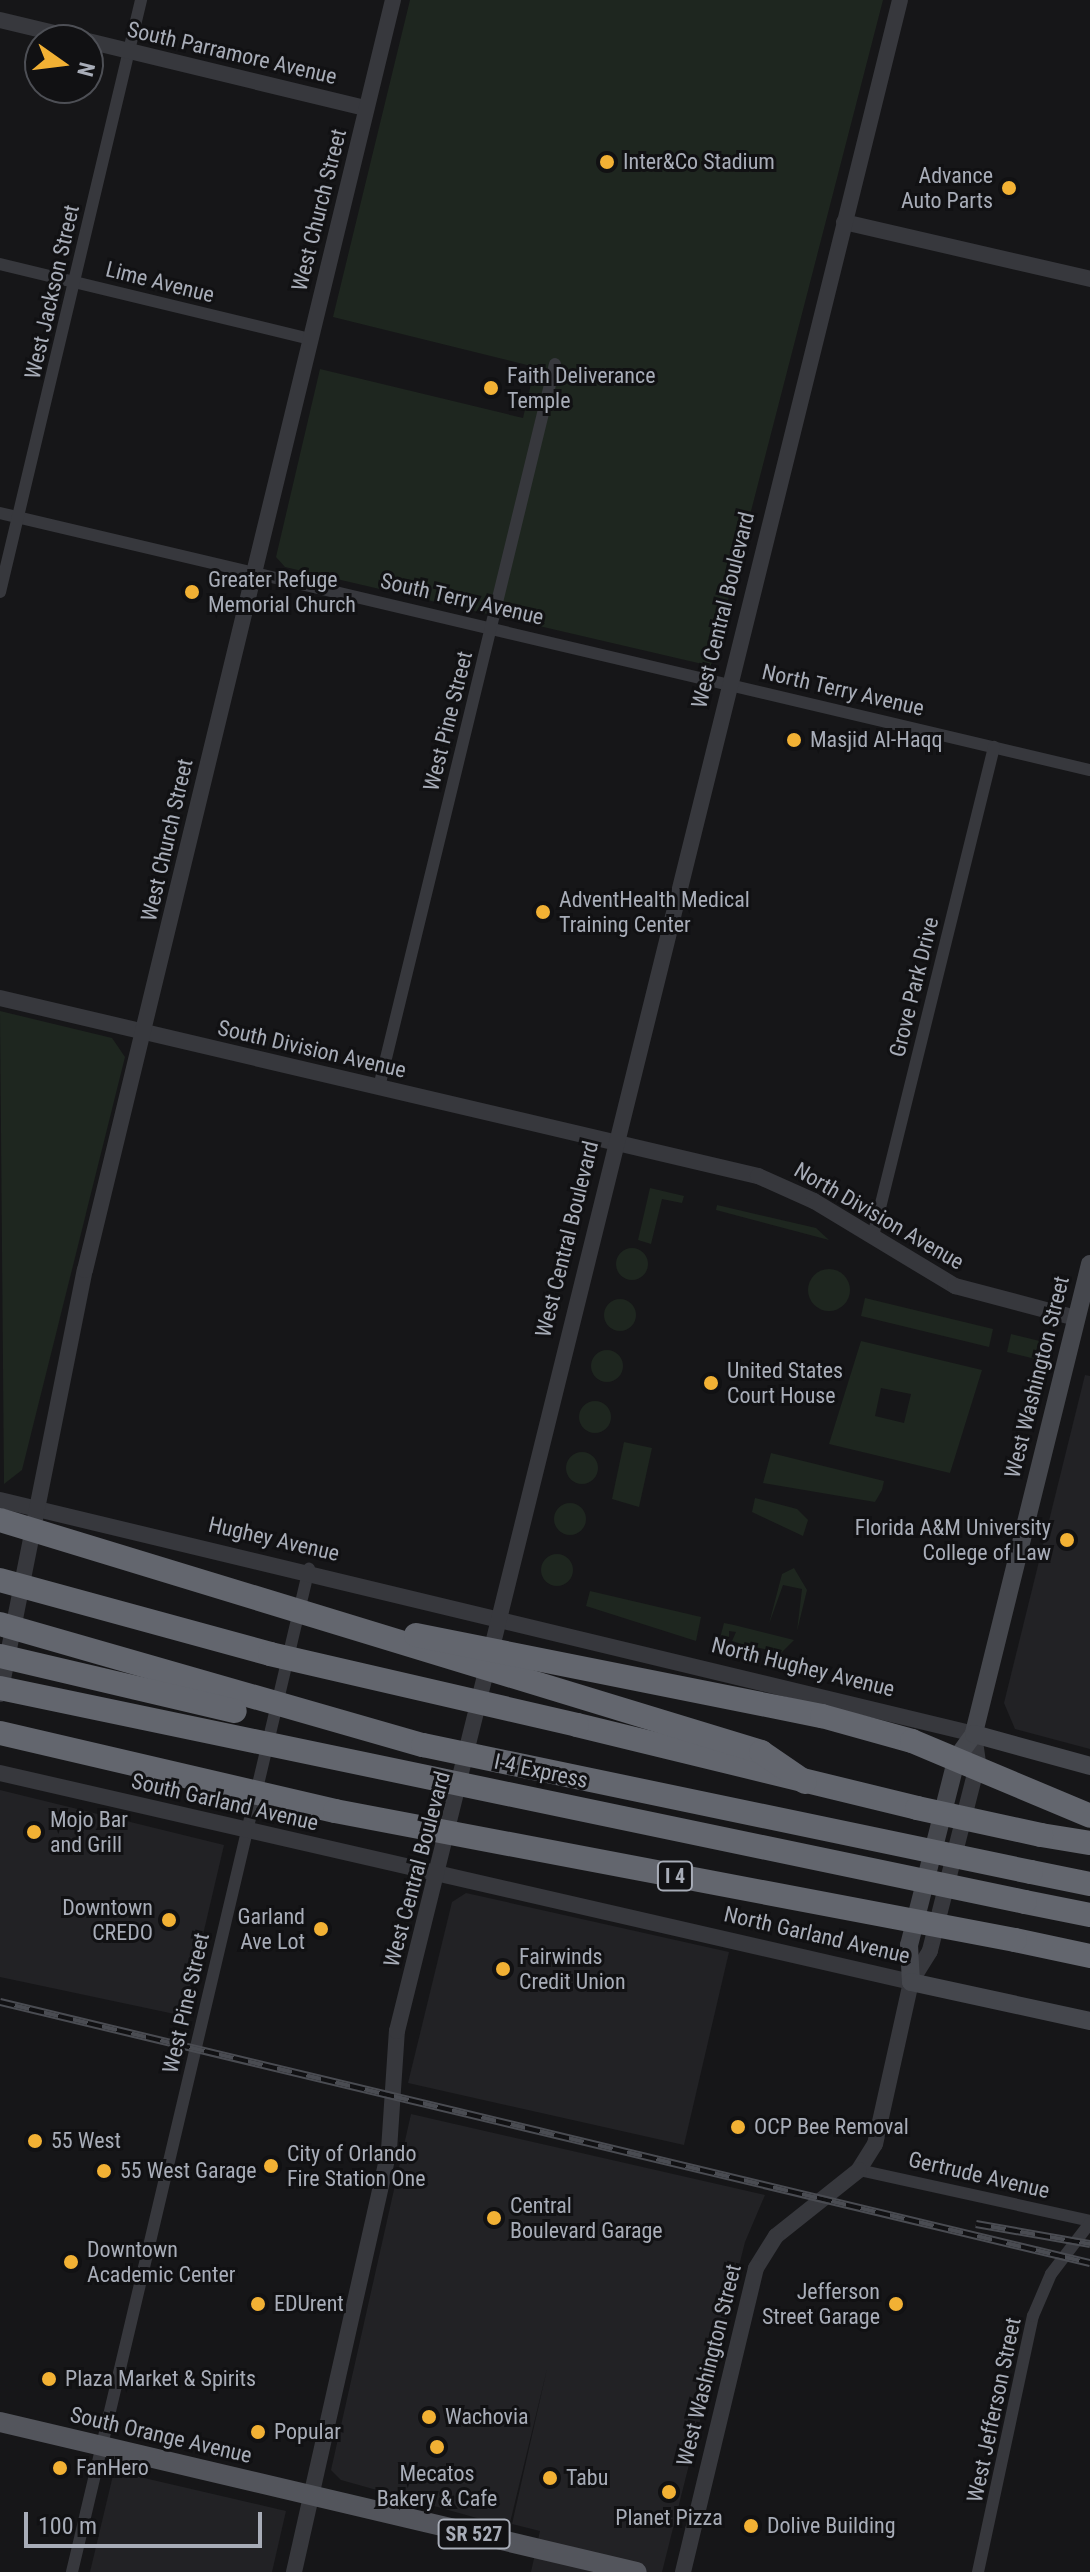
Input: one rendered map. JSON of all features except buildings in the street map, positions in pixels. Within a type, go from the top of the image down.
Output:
[{"type":"highway","points":[[0,1520],[386,1633],[761,1752],[805,1782]]},
{"type":"highway","points":[[0,1580],[270,1654],[805,1782],[1041,1835],[1090,1843]]},
{"type":"highway","name":"I-4 Express","points":[[0,1624],[233,1696],[423,1745],[1090,1884]]},
{"type":"highway","points":[[386,1633],[457,1638],[822,1716],[912,1741],[1090,1816]]},
{"type":"highway","points":[[0,1656],[191,1702],[423,1745]]},
{"type":"highway","name":"I-4 Express","points":[[0,1691],[1090,1915]]},
{"type":"highway","name":"I 4","points":[[0,1733],[335,1811],[1090,1956]]},
{"type":"main road","name":"West Washington Street","points":[[911,1982],[909,1945],[957,1757],[974,1734],[1090,1264]]},
{"type":"main road","name":"North Hughey Avenue","points":[[974,1734],[1090,1766]]},
{"type":"main road","name":"North Garland Avenue","points":[[911,1982],[1090,2021]]},
{"type":"main road","name":"South Orange Avenue","points":[[0,2422],[311,2494]]},
{"type":"main road","name":"SR 527","points":[[311,2494],[637,2572]]},
{"type":"street","name":"West Jackson Street","points":[[0,592],[141,0]]},
{"type":"street","name":"West Church Street","points":[[0,1691],[33,1506],[254,570],[393,0]]},
{"type":"street","name":"West Central Boulevard","points":[[294,2572],[391,2141],[395,2041],[504,1618],[613,1143],[900,0]]},
{"type":"street","name":"South Parramore Avenue","points":[[0,20],[24,26]]},
{"type":"street","name":"South Parramore Avenue","points":[[104,45],[366,108]]},
{"type":"street","points":[[844,222],[1090,279]]},
{"type":"street","name":"Lime Avenue","points":[[0,264],[310,339]]},
{"type":"street","name":"West Pine Street","points":[[379,1087],[555,364]]},
{"type":"street","name":"South Terry Avenue","points":[[0,513],[727,683]]},
{"type":"street","name":"North Terry Avenue","points":[[727,683],[1090,770]]},
{"type":"street","name":"Grove Park Drive","points":[[873,1236],[994,747]]},
{"type":"street","name":"South Division Avenue","points":[[0,998],[613,1143]]},
{"type":"street","name":"North Division Avenue","points":[[613,1143],[758,1176],[873,1236],[955,1286],[1076,1318]]},
{"type":"street","name":"Hughey Avenue","points":[[0,1500],[309,1569],[504,1618]]},
{"type":"street","name":"West Pine Street","points":[[72,2572],[309,1569]]},
{"type":"street","name":"North Hughey Avenue","points":[[504,1618],[974,1734]]},
{"type":"street","name":"South Garland Avenue","points":[[0,1773],[247,1831],[440,1871]]},
{"type":"street","name":"North Garland Avenue","points":[[440,1871],[911,1982]]},
{"type":"street","name":"West Washington Street","points":[[683,2572],[756,2268],[776,2236],[859,2170],[878,2135],[911,1982]]},
{"type":"street","name":"Gertrude Avenue","points":[[859,2170],[1090,2222]]},
{"type":"street","name":"West Jefferson Street","points":[[978,2572],[1033,2316],[1051,2274],[1090,2222]]},
{"type":"shaded area","points":[[410,0],[883,0],[711,666],[285,567],[276,557],[320,369],[523,418],[535,367],[333,317]]},
{"type":"shaded area","points":[[0,1011],[112,1038],[125,1057],[22,1470],[4,1484]]},
{"type":"shaded area","points":[[650,1188],[684,1196],[682,1203],[662,1199],[651,1244],[638,1240]]},
{"type":"shaded area","points":[[717,1205],[816,1228],[829,1240],[716,1210]]},
{"type":"shaded area","points":[[632,1248],[643,1253],[648,1264],[643,1275],[632,1280],[621,1275],[616,1264],[621,1253]]},
{"type":"shaded area","points":[[829,1269],[843,1276],[850,1290],[843,1304],[829,1311],[815,1304],[808,1290],[815,1276]]},
{"type":"shaded area","points":[[865,1298],[993,1329],[989,1347],[861,1316]]},
{"type":"shaded area","points":[[620,1299],[631,1304],[636,1315],[631,1326],[620,1331],[609,1326],[604,1315],[609,1304]]},
{"type":"shaded area","points":[[1011,1334],[1048,1343],[1044,1361],[1007,1352]]},
{"type":"shaded area","points":[[861,1341],[982,1370],[950,1473],[829,1444]],"holes":[[[881,1388],[911,1394],[904,1423],[875,1416]]]},
{"type":"shaded area","points":[[607,1350],[618,1355],[623,1366],[618,1377],[607,1382],[596,1377],[591,1366],[596,1355]]},
{"type":"shaded area","name":"Florida A&M University College of Law","points":[[1085,1375],[1090,1376],[1090,1749],[1015,1729],[1004,1703]]},
{"type":"shaded area","points":[[595,1401],[606,1406],[611,1417],[606,1428],[595,1433],[584,1428],[579,1417],[584,1406]]},
{"type":"shaded area","points":[[624,1442],[652,1448],[639,1507],[612,1499]]},
{"type":"shaded area","points":[[582,1452],[593,1457],[598,1468],[593,1479],[582,1484],[571,1479],[566,1468],[571,1457]]},
{"type":"shaded area","points":[[771,1453],[884,1481],[882,1490],[875,1502],[763,1483]]},
{"type":"shaded area","points":[[755,1498],[797,1509],[808,1520],[803,1536],[752,1512]]},
{"type":"shaded area","points":[[570,1503],[581,1508],[586,1519],[581,1530],[570,1535],[559,1530],[554,1519],[559,1508]]},
{"type":"shaded area","points":[[557,1554],[568,1559],[573,1570],[568,1581],[557,1586],[546,1581],[541,1570],[546,1559]]},
{"type":"shaded area","points":[[794,1568],[807,1590],[797,1631],[802,1589],[783,1585],[769,1624],[782,1574]]},
{"type":"shaded area","points":[[590,1591],[701,1617],[696,1641],[586,1606]]},
{"type":"shaded area","points":[[724,1623],[794,1640],[781,1653],[732,1641],[736,1632],[729,1631],[729,1641],[720,1638]]},
{"type":"shaded area","points":[[0,1790],[224,1845],[184,2016],[0,1977]]},
{"type":"shaded area","points":[[466,1893],[729,1952],[684,2145],[408,2083],[452,1902]]},
{"type":"shaded area","points":[[411,2114],[765,2195],[745,2242],[662,2572],[531,2572],[540,2531],[512,2524],[547,2369],[509,2527],[341,2480],[331,2470]]},
{"type":"shaded area","points":[[114,2471],[286,2511],[272,2572],[90,2572]]},
{"type":"railway","points":[[0,2002],[1090,2263]]},
{"type":"railway","points":[[976,2224],[1090,2244]]},
{"type":"place","name":"Inter&Co Stadium","points":[[607,162]]},
{"type":"place","name":"Advance Auto Parts","points":[[1009,188]]},
{"type":"place","name":"Faith Deliverance Temple","points":[[491,388]]},
{"type":"place","name":"Greater Refuge Memorial Church","points":[[192,592]]},
{"type":"place","name":"Masjid Al-Haqq","points":[[794,740]]},
{"type":"place","name":"AdventHealth Medical Training Center","points":[[543,912]]},
{"type":"place","name":"United States Court House","points":[[711,1383]]},
{"type":"place","name":"Florida A&M University College of Law","points":[[1067,1540]]},
{"type":"place","name":"Mojo Bar and Grill","points":[[34,1832]]},
{"type":"place","name":"Downtown CREDO","points":[[169,1920]]},
{"type":"place","name":"Garland Ave Lot","points":[[321,1929]]},
{"type":"place","name":"Fairwinds Credit Union","points":[[503,1969]]},
{"type":"place","name":"OCP Bee Removal","points":[[738,2127]]},
{"type":"place","name":"55 West","points":[[35,2141]]},
{"type":"place","name":"City of Orlando Fire Station One","points":[[271,2166]]},
{"type":"place","name":"55 West Garage","points":[[104,2171]]},
{"type":"place","name":"Central Boulevard Garage","points":[[494,2218]]},
{"type":"place","name":"Downtown Academic Center","points":[[71,2262]]},
{"type":"place","name":"EDUrent","points":[[258,2304]]},
{"type":"place","name":"Jefferson Street Garage","points":[[896,2304]]},
{"type":"place","name":"Plaza Market & Spirits","points":[[49,2379]]},
{"type":"place","name":"Wachovia","points":[[429,2417]]},
{"type":"place","name":"Popular","points":[[258,2432]]},
{"type":"place","name":"Mecatos Bakery & Cafe","points":[[437,2447]]},
{"type":"place","name":"FanHero","points":[[60,2468]]},
{"type":"place","name":"Tabu","points":[[550,2478]]},
{"type":"place","name":"Planet Pizza","points":[[669,2492]]},
{"type":"place","name":"Dolive Building","points":[[751,2526]]}]
